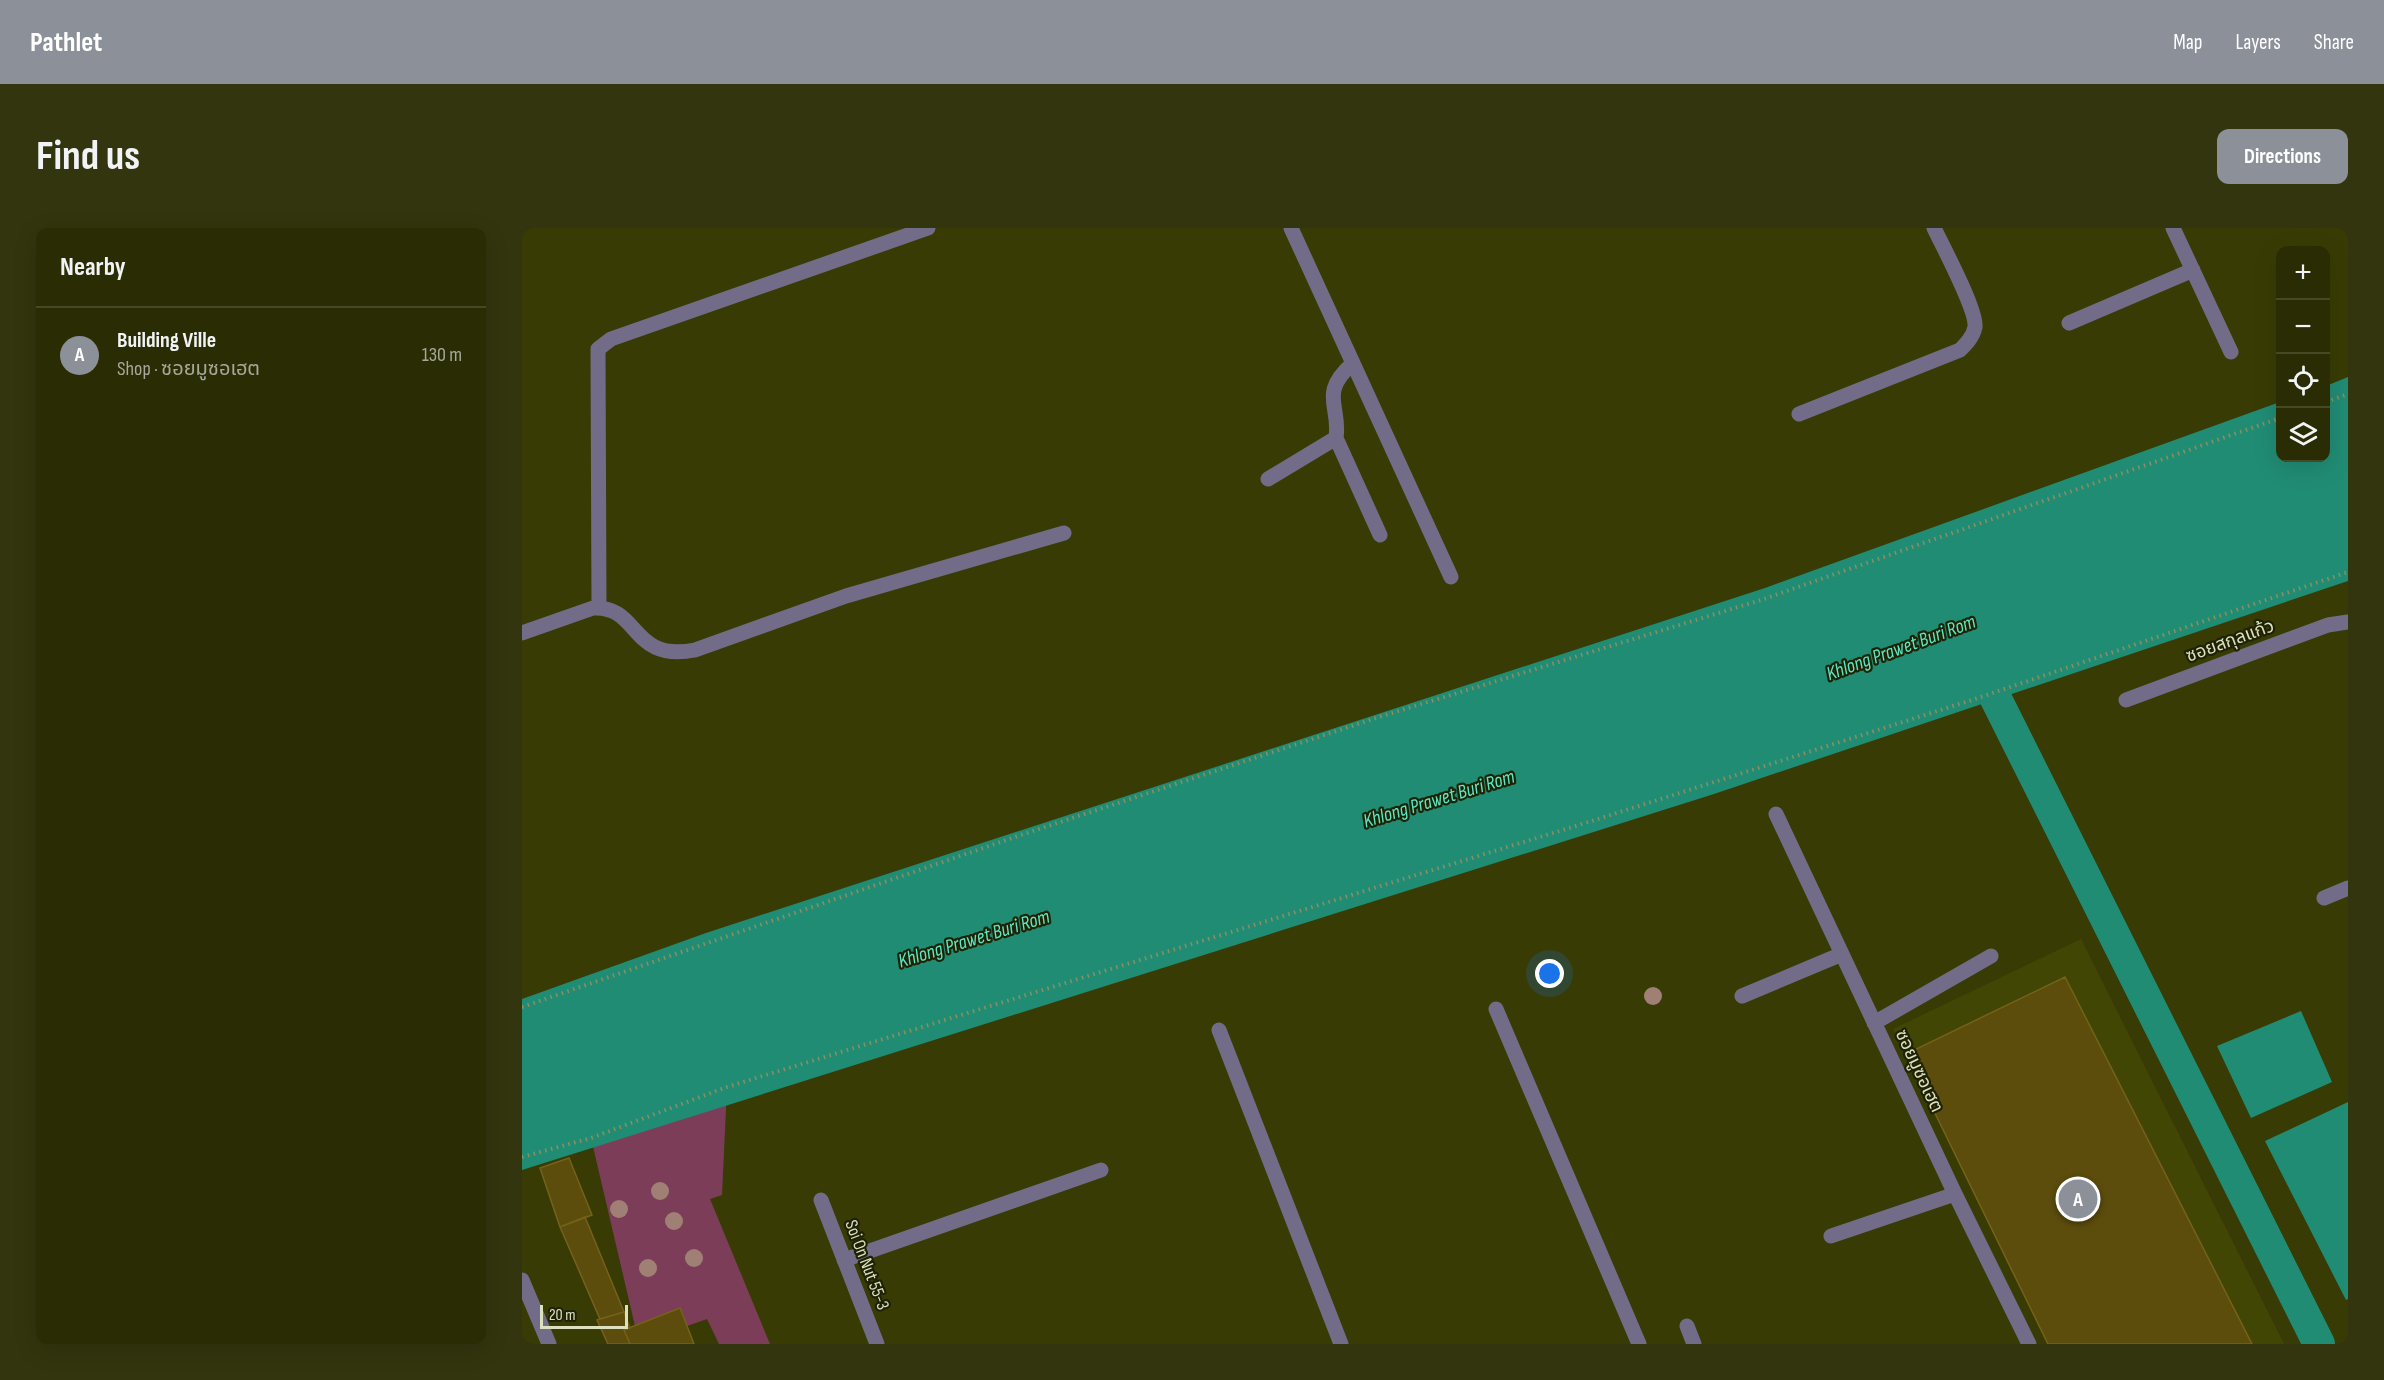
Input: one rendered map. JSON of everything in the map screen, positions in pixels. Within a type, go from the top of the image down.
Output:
[{"type":"street","points":[[599,608],[598,349],[610,339],[928,228]]},
{"type":"street","points":[[1291,228],[1451,577]]},
{"type":"street","points":[[1799,414],[1960,350],[1970,340],[1975,326],[1971,309],[1934,228]]},
{"type":"street","points":[[2173,228],[2231,352]]},
{"type":"street","points":[[2068,322],[2193,270]]},
{"type":"street","points":[[1353,363],[1342,372],[1332,396],[1337,428],[1336,438],[1380,535]]},
{"type":"street","points":[[1268,479],[1336,438]]},
{"type":"street","points":[[522,633],[599,608],[610,609],[629,622],[649,645],[676,654],[695,650],[846,596],[1064,533]]},
{"type":"street","name":"ซอยสกุลแก้ว","points":[[2126,700],[2328,625],[2348,622]]},
{"type":"street","name":"ซอยมูซอเฮต","points":[[1776,814],[1955,1194],[2029,1344]]},
{"type":"street","points":[[2324,898],[2348,888]]},
{"type":"street","points":[[1742,996],[1842,954]]},
{"type":"street","points":[[1875,1023],[1990,956]]},
{"type":"street","points":[[1496,1009],[1639,1344]]},
{"type":"street","points":[[1219,1029],[1341,1344]]},
{"type":"street","points":[[844,1260],[1101,1170]]},
{"type":"street","points":[[1831,1236],[1955,1194]]},
{"type":"street","name":"Soi On Nut 55-3","points":[[821,1200],[877,1344]]},
{"type":"street","points":[[522,1280],[549,1344]]},
{"type":"street","points":[[1687,1326],[1694,1344]]},
{"type":"path","points":[[2330,400],[2348,394]]},
{"type":"path","points":[[522,1007],[1018,836],[1356,724],[1761,600],[2276,419]]},
{"type":"path","points":[[522,1157],[591,1138],[727,1087],[1568,828],[1974,699],[2348,572]]},
{"type":"shaded area","points":[[2081,939],[2284,1344],[2048,1344],[1893,1029]]},
{"type":"shaded area","points":[[727,1087],[722,1195],[710,1199],[770,1344],[719,1344],[707,1319],[687,1326],[680,1309],[635,1326],[591,1138]]},
{"type":"water","name":"Khlong Prawet Buri Rom","points":[[2348,377],[2348,581],[1714,794],[522,1170],[522,999],[706,933],[1765,588],[2276,403],[2276,462],[2330,462],[2330,384]]},
{"type":"water","points":[[2301,1011],[2332,1082],[2251,1118],[2217,1046]]},
{"type":"water","points":[[2348,1102],[2348,1299],[2346,1300],[2265,1141]]},
{"type":"building","points":[[2065,977],[2252,1344],[2048,1344],[1906,1054]]},
{"type":"building","points":[[569,1158],[592,1215],[560,1227],[540,1168]]},
{"type":"building","points":[[585,1217],[624,1312],[600,1319],[560,1227]]},
{"type":"building","points":[[680,1308],[694,1344],[630,1344],[624,1330]]},
{"type":"building","points":[[624,1312],[630,1328],[624,1330],[630,1344],[608,1344],[597,1320]]},
{"type":"waterway","points":[[1977,661],[2319,1344]]},
{"type":"place","name":"Building Ville","points":[[2078,1199]]}]
